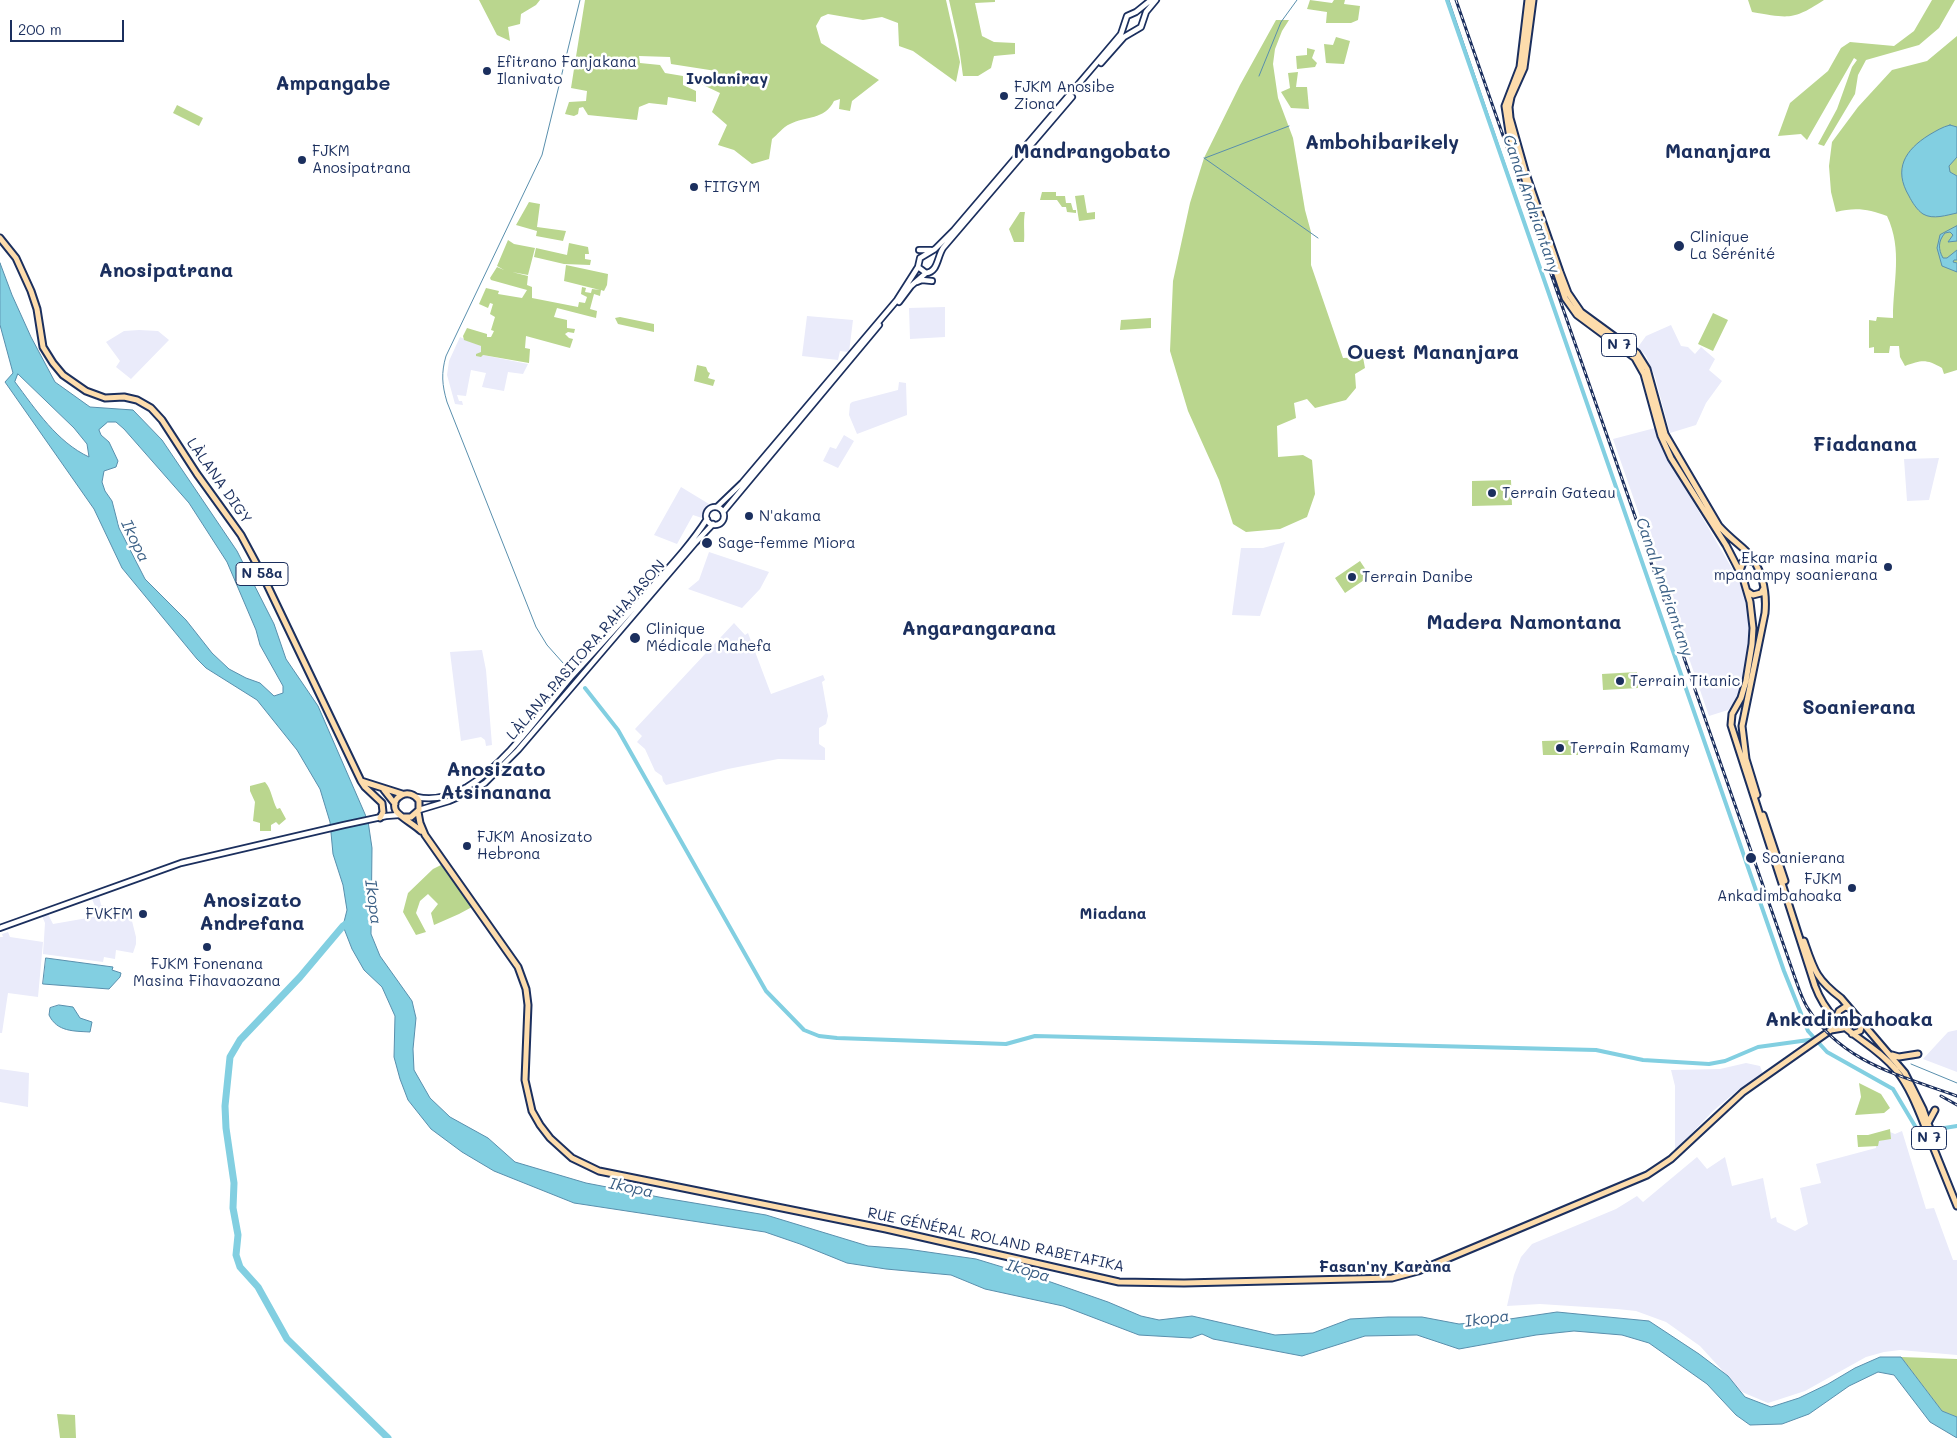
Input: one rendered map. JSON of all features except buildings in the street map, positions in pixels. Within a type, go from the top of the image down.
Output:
[{"type":"main road","points":[[1151,0],[1136,12],[1128,14],[1121,34],[954,230],[935,249],[920,258],[918,267],[897,300],[742,483],[717,507],[709,509],[706,514],[707,519],[713,524],[719,524],[723,520],[723,512],[912,286],[926,273],[930,273],[935,269],[939,254],[958,231],[1123,38],[1141,27],[1146,12],[1156,0]]},
{"type":"main road","name":"N 7","points":[[1528,0],[1521,61],[1505,103],[1504,113],[1512,143],[1565,298],[1577,315],[1635,358],[1644,374],[1660,436],[1671,458],[1726,545],[1740,572],[1750,602],[1753,628],[1752,644],[1743,690],[1733,711]]},
{"type":"main road","name":"N 7","points":[[1533,0],[1524,68],[1511,97],[1509,107],[1510,118],[1530,186],[1568,293],[1583,314],[1637,352],[1647,369],[1665,434],[1676,456],[1719,526],[1755,562],[1764,587],[1766,595],[1765,613],[1743,716]]},
{"type":"main road","points":[[1136,12],[1143,20]]},
{"type":"main road","points":[[1125,22],[1127,26],[1134,30]]},
{"type":"main road","name":"LÀLANA DIGY","points":[[0,238],[16,258],[31,291],[37,309],[43,347],[52,363],[63,375],[86,391],[105,398],[124,397],[137,400],[150,408],[162,420],[241,535],[262,574],[361,780]]},
{"type":"main road","points":[[919,250],[935,249]]},
{"type":"main road","points":[[926,255],[932,256],[936,262]]},
{"type":"main road","points":[[918,267],[926,273]]},
{"type":"main road","points":[[912,286],[922,280],[932,281]]},
{"type":"main road","points":[[717,507],[723,512]]},
{"type":"main road","name":"LÀLANA PASITORA RAHAJASON","points":[[417,797],[436,799],[468,786],[514,746],[682,552],[707,519]]},
{"type":"main road","name":"LÀLANA PASITORA RAHAJASON","points":[[419,811],[449,801],[485,783],[518,750],[713,524]]},
{"type":"main road","points":[[1740,572],[1743,562],[1748,560],[1755,562]]},
{"type":"main road","points":[[1746,591],[1756,595],[1761,593],[1764,587]]},
{"type":"main road","points":[[1740,710],[1743,716],[1742,726],[1734,731],[1731,722],[1733,711],[1740,710]]},
{"type":"main road","name":"N 7","points":[[1742,726],[1746,759],[1813,969],[1824,984],[1841,998],[1901,1068],[1913,1088],[1957,1198]]},
{"type":"main road","name":"N 7","points":[[1734,731],[1815,986],[1824,1005],[1834,1019],[1851,1034],[1885,1058],[1902,1079],[1919,1110],[1957,1206]]},
{"type":"main road","points":[[361,780],[402,794],[409,793],[417,797],[419,801],[420,823],[424,835]]},
{"type":"main road","name":"N 58a","points":[[361,780],[365,788],[382,803],[383,812],[380,818]]},
{"type":"main road","points":[[380,787],[386,791],[401,816],[415,825],[424,835]]},
{"type":"main road","points":[[380,818],[391,811],[402,794]]},
{"type":"main road","points":[[0,928],[175,865],[380,818],[412,817],[419,811]]},
{"type":"main road","name":"RUE GÉNÉRAL ROLAND RABETAFIKA","points":[[424,835],[520,972],[526,990],[528,1005],[529,1030],[525,1080],[527,1094],[540,1125],[550,1138],[572,1158],[600,1171],[626,1178],[727,1196],[886,1229],[1119,1282],[1193,1283],[1392,1278],[1418,1271],[1647,1175],[1671,1159],[1732,1100],[1831,1030]]},
{"type":"main road","points":[[1844,1028],[1831,1030],[1834,1019],[1841,1009],[1846,1007],[1850,1009]]},
{"type":"main road","points":[[1851,1034],[1860,1031],[1862,1024]]},
{"type":"main road","points":[[1889,1054],[1899,1057],[1918,1054]]},
{"type":"main road","points":[[1928,1123],[1935,1110]]},
{"type":"shaded area","points":[[945,307],[945,337],[910,339],[909,308]]},
{"type":"shaded area","points":[[807,316],[853,320],[849,352],[840,351],[838,360],[802,356]]},
{"type":"shaded area","points":[[1671,325],[1681,346],[1688,347],[1695,354],[1701,347],[1715,359],[1709,370],[1722,381],[1706,403],[1696,425],[1670,433],[1655,377],[1646,356],[1638,347],[1646,336]]},
{"type":"shaded area","points":[[124,331],[158,331],[169,340],[131,379],[116,367],[120,361],[106,342]]},
{"type":"shaded area","points":[[460,337],[481,346],[481,353],[483,355],[528,364],[523,374],[508,372],[504,391],[482,387],[486,373],[471,370],[466,396],[457,395],[463,405],[455,404],[447,375],[449,361]]},
{"type":"shaded area","points":[[899,382],[906,383],[907,415],[857,434],[849,415],[850,404],[898,390]]},
{"type":"shaded area","points":[[1655,428],[1684,486],[1741,584],[1748,608],[1750,638],[1744,677],[1738,699],[1728,710],[1709,716],[1613,439]]},
{"type":"shaded area","points":[[844,435],[854,441],[838,468],[823,461],[830,447],[836,449]]},
{"type":"shaded area","points":[[1939,458],[1929,500],[1907,501],[1904,459]]},
{"type":"shaded area","points":[[681,487],[709,504],[702,518],[693,515],[677,544],[654,535]]},
{"type":"shaded area","points":[[1285,542],[1260,616],[1232,615],[1241,548],[1263,548]]},
{"type":"shaded area","points":[[709,552],[769,572],[760,589],[742,608],[688,589],[699,580]]},
{"type":"shaded area","points":[[734,623],[745,635],[748,633],[771,694],[823,675],[825,680],[822,682],[828,716],[826,724],[819,728],[819,744],[825,748],[825,760],[778,759],[728,769],[666,785],[662,776],[655,771],[645,749],[637,742],[642,736],[635,729]]},
{"type":"shaded area","points":[[482,650],[486,670],[492,745],[486,746],[485,740],[481,737],[461,741],[450,652]]},
{"type":"shaded area","points":[[99,896],[101,905],[120,910],[129,909],[136,937],[133,953],[116,950],[115,959],[104,957],[103,962],[43,954],[45,923],[42,916],[48,914],[53,924],[99,916],[92,899]]},
{"type":"shaded area","points":[[8,932],[10,937],[43,942],[38,997],[8,993],[2,1033],[0,1033],[0,937],[3,937],[2,934]]},
{"type":"shaded area","points":[[1957,1030],[1957,1072],[1923,1059],[1948,1032]]},
{"type":"shaded area","points":[[1746,1063],[1760,1066],[1763,1074],[1738,1090],[1713,1111],[1675,1151],[1675,1086],[1671,1070],[1720,1069]]},
{"type":"shaded area","points":[[0,1069],[29,1073],[28,1107],[0,1102]]},
{"type":"shaded area","points":[[1902,1131],[1926,1209],[1934,1208],[1953,1260],[1957,1260],[1957,1355],[1900,1350],[1884,1352],[1866,1357],[1805,1391],[1768,1403],[1742,1392],[1700,1346],[1666,1322],[1636,1311],[1617,1309],[1540,1304],[1507,1306],[1514,1275],[1521,1257],[1532,1244],[1616,1209],[1637,1196],[1643,1202],[1697,1157],[1707,1169],[1725,1157],[1732,1186],[1763,1178],[1771,1219],[1776,1217],[1777,1222],[1795,1231],[1808,1224],[1800,1188],[1821,1183],[1816,1164],[1876,1148],[1876,1142],[1887,1139],[1890,1132],[1895,1134]]},
{"type":"green space","points":[[479,0],[540,0],[536,5],[521,14],[520,24],[508,27],[510,41],[497,35]]},
{"type":"green space","points":[[585,0],[946,0],[960,62],[956,82],[913,51],[899,46],[898,23],[882,17],[863,20],[828,14],[821,17],[816,26],[821,43],[879,80],[852,101],[850,111],[839,109],[840,99],[834,101],[820,115],[787,125],[772,139],[769,159],[752,164],[734,150],[718,145],[727,125],[712,112],[720,93],[701,84],[702,77],[717,77],[716,71],[671,64],[670,57],[639,56],[640,63],[660,65],[665,73],[683,76],[683,85],[696,91],[696,102],[668,97],[667,105],[649,103],[639,107],[637,120],[588,115],[583,107],[579,108],[578,114],[574,116],[565,114],[569,102],[586,101],[587,91],[571,88]]},
{"type":"green space","points":[[949,0],[995,0],[995,2],[975,3],[982,36],[994,42],[1015,43],[1015,54],[994,56],[991,68],[978,76],[963,76],[958,40]]},
{"type":"green space","points":[[1310,0],[1332,3],[1334,0],[1345,0],[1344,4],[1360,6],[1358,20],[1351,23],[1326,23],[1327,12],[1307,9]]},
{"type":"green space","points":[[1748,0],[1824,0],[1797,15],[1774,16],[1752,12]]},
{"type":"green space","points":[[1932,0],[1955,0],[1939,28],[1919,45],[1866,60],[1858,75],[1855,94],[1824,146],[1818,144],[1837,109],[1852,67],[1857,60],[1854,58],[1807,140],[1801,134],[1778,136],[1790,103],[1828,71],[1841,48],[1850,42],[1894,46],[1914,31]]},
{"type":"green space","points":[[1276,20],[1289,20],[1282,31],[1275,49],[1273,64],[1278,98],[1293,138],[1305,210],[1311,232],[1311,265],[1343,358],[1363,357],[1365,368],[1355,374],[1356,388],[1346,400],[1315,408],[1307,399],[1294,403],[1296,418],[1277,426],[1278,457],[1303,455],[1312,460],[1315,494],[1307,517],[1280,529],[1246,532],[1233,524],[1219,480],[1188,411],[1170,351],[1173,281],[1190,203],[1204,158],[1240,85]]},
{"type":"green space","points":[[1957,36],[1957,370],[1944,374],[1942,368],[1928,362],[1905,366],[1900,357],[1899,346],[1890,346],[1889,353],[1874,353],[1874,347],[1869,348],[1869,320],[1876,321],[1877,317],[1893,318],[1896,266],[1895,241],[1887,216],[1862,209],[1836,212],[1831,192],[1829,166],[1832,142],[1858,107],[1892,70],[1927,61]]},
{"type":"green space","points":[[1336,37],[1350,41],[1344,64],[1326,63],[1324,44],[1333,45]]},
{"type":"green space","points":[[1307,48],[1315,50],[1312,58],[1317,63],[1315,67],[1297,69],[1296,56],[1307,55]]},
{"type":"green space","points":[[1298,72],[1296,87],[1307,87],[1309,109],[1291,108],[1281,92],[1290,88],[1288,73]]},
{"type":"green space","points":[[177,105],[203,118],[199,126],[173,113]]},
{"type":"green space","points":[[1042,192],[1056,192],[1056,196],[1065,196],[1066,203],[1071,203],[1076,213],[1067,212],[1066,207],[1062,207],[1057,200],[1040,200]]},
{"type":"green space","points":[[1084,195],[1087,213],[1095,212],[1095,219],[1079,221],[1075,196]]},
{"type":"green space","points":[[529,202],[540,204],[537,227],[566,231],[563,241],[536,236],[537,231],[516,225]]},
{"type":"green space","points":[[1020,212],[1025,212],[1024,242],[1014,242],[1009,229]]},
{"type":"green space","points":[[508,240],[514,244],[535,248],[528,275],[512,272],[528,276],[527,285],[532,287],[532,298],[578,307],[579,302],[585,303],[587,297],[581,294],[582,287],[586,288],[585,292],[591,293],[592,289],[600,290],[564,281],[566,265],[608,274],[607,285],[604,291],[601,290],[600,296],[594,294],[590,309],[597,311],[596,318],[557,308],[554,317],[567,320],[567,328],[575,329],[574,333],[568,332],[565,334],[573,339],[570,348],[526,336],[525,348],[530,349],[529,363],[483,355],[481,357],[476,356],[476,354],[481,352],[481,346],[464,340],[463,336],[467,328],[487,334],[487,337],[491,337],[494,331],[491,330],[495,317],[490,314],[493,304],[490,303],[488,308],[479,304],[486,288],[499,291],[498,294],[522,298],[527,290],[491,280],[490,278],[497,267],[504,270],[497,266]]},
{"type":"green space","points":[[569,243],[588,247],[589,254],[585,254],[585,259],[591,260],[590,265],[564,264],[534,257],[536,248],[567,255]]},
{"type":"green space","points":[[1713,313],[1728,320],[1713,351],[1698,344]]},
{"type":"green space","points":[[620,317],[654,324],[654,332],[618,324],[615,318]]},
{"type":"green space","points":[[1151,318],[1151,328],[1120,330],[1121,320]]},
{"type":"green space","points":[[697,365],[706,367],[710,373],[708,378],[715,380],[713,386],[694,381]]},
{"type":"green space","name":"Terrain Gateau","points":[[1511,480],[1512,505],[1472,506],[1472,481]]},
{"type":"green space","name":"Terrain Danibe","points":[[1360,561],[1370,576],[1345,593],[1335,578]]},
{"type":"green space","name":"Terrain Titanic","points":[[1637,672],[1638,688],[1603,690],[1602,674]]},
{"type":"green space","name":"Terrain Ramamy","points":[[1577,740],[1578,755],[1543,755],[1542,741]]},
{"type":"green space","points":[[265,782],[277,809],[280,808],[286,819],[279,825],[276,822],[271,825],[271,831],[260,831],[260,823],[253,821],[255,802],[250,786]]},
{"type":"green space","points":[[441,865],[472,907],[434,925],[431,913],[438,904],[428,894],[420,901],[416,913],[426,932],[416,935],[403,912],[408,893],[433,869]]},
{"type":"green space","points":[[1859,1083],[1881,1094],[1890,1108],[1884,1113],[1855,1115],[1861,1097]]},
{"type":"green space","points":[[1890,1129],[1891,1139],[1879,1141],[1878,1146],[1858,1147],[1857,1135],[1868,1135]]},
{"type":"green space","points":[[1901,1357],[1957,1359],[1957,1417],[1942,1411]]},
{"type":"green space","points":[[57,1414],[75,1415],[76,1438],[60,1438]]},
{"type":"water","points":[[1950,125],[1957,127],[1957,157],[1949,166],[1950,172],[1957,176],[1957,213],[1931,217],[1923,214],[1910,198],[1904,186],[1902,169],[1904,161],[1914,147],[1929,135]]},
{"type":"water","points":[[1957,226],[1957,241],[1948,242],[1953,235],[1950,232],[1945,233],[1941,239],[1940,251],[1943,258],[1947,258],[1957,250],[1957,260],[1953,262],[1957,263],[1957,272],[1942,266],[1937,248],[1940,235]]},
{"type":"water","points":[[0,263],[31,337],[55,382],[90,407],[133,410],[162,440],[237,551],[274,624],[286,659],[318,706],[368,821],[372,848],[371,934],[380,956],[412,1001],[416,1018],[413,1049],[414,1070],[430,1098],[450,1117],[488,1138],[515,1162],[586,1183],[766,1215],[868,1246],[907,1249],[976,1259],[1042,1279],[1108,1302],[1141,1316],[1159,1320],[1192,1316],[1275,1335],[1313,1333],[1350,1319],[1388,1317],[1422,1317],[1459,1324],[1557,1312],[1649,1321],[1728,1376],[1745,1397],[1771,1407],[1799,1398],[1880,1357],[1901,1357],[1942,1411],[1957,1417],[1957,1438],[1930,1422],[1894,1375],[1878,1372],[1849,1386],[1809,1414],[1782,1424],[1750,1425],[1736,1415],[1707,1384],[1649,1343],[1622,1335],[1574,1331],[1536,1335],[1459,1349],[1417,1335],[1365,1336],[1302,1356],[1213,1339],[1202,1334],[1191,1338],[1139,1335],[1063,1306],[985,1289],[951,1275],[847,1263],[765,1232],[574,1203],[494,1171],[462,1152],[431,1129],[408,1100],[394,1057],[395,1016],[382,987],[364,970],[352,949],[343,926],[347,910],[343,885],[333,854],[330,822],[320,789],[297,750],[257,700],[206,668],[122,568],[94,509],[5,382],[13,373],[0,325]],"holes":[[[18,374],[74,428],[87,444],[89,457],[67,443],[48,424],[15,382]],[[108,422],[116,422],[124,429],[189,503],[227,562],[256,630],[260,645],[283,686],[283,693],[274,696],[260,683],[229,669],[212,653],[186,620],[145,579],[119,528],[112,501],[105,491],[102,482],[104,471],[116,467],[118,461],[109,442],[101,435],[99,430]]]},
{"type":"water","points":[[46,958],[113,967],[112,970],[121,973],[120,977],[109,989],[43,984]]},
{"type":"water","points":[[59,1005],[73,1007],[80,1018],[92,1022],[90,1032],[66,1030],[52,1021],[49,1015],[50,1008]]},
{"type":"waterway","points":[[572,673],[547,645],[536,627],[447,402],[443,374],[446,356],[542,155],[580,0]]},
{"type":"waterway","name":"Canal Andriantany","points":[[1259,76],[1281,22],[1297,0]]},
{"type":"waterway","name":"Canal Andriantany","points":[[1447,0],[1784,971],[1808,1031],[1827,1052],[1893,1089],[1915,1126],[1919,1131],[1924,1132]]},
{"type":"waterway","name":"Canal Andriantany","points":[[1449,0],[1578,377]]},
{"type":"waterway","points":[[1205,158],[1289,126]]},
{"type":"waterway","points":[[1204,158],[1318,238]]},
{"type":"waterway","points":[[585,688],[618,730],[766,991],[804,1030],[819,1036],[1006,1044],[1035,1036],[1596,1050],[1643,1060],[1709,1064],[1725,1061],[1758,1047],[1816,1039]]},
{"type":"waterway","points":[[350,921],[343,926],[300,977],[240,1040],[230,1057],[225,1106],[226,1128],[234,1183],[233,1208],[238,1235],[236,1255],[240,1267],[258,1287],[287,1339],[388,1438]]},
{"type":"waterway","points":[[1911,1064],[1957,1083]]},
{"type":"waterway","name":"Canal Andriantany","points":[[1938,1129],[1957,1126]]},
{"type":"railway","points":[[1456,0],[1803,999],[1821,1026],[1837,1042],[1855,1054],[1873,1065],[1957,1096]]},
{"type":"railway","points":[[1941,1096],[1957,1105]]},
{"type":"place","name":"Efitrano Fanjakana Ilanivato","points":[[487,71]]},
{"type":"place","name":"FJKM Anosibe Ziona","points":[[1004,96]]},
{"type":"place","name":"FJKM Anosipatrana","points":[[302,160]]},
{"type":"place","name":"FITGYM","points":[[694,187]]},
{"type":"place","name":"Clinique La Sérénité","points":[[1679,246]]},
{"type":"place","name":"Terrain Gateau","points":[[1492,493]]},
{"type":"place","name":"N'akama","points":[[749,516]]},
{"type":"place","name":"Sage-femme Miora","points":[[707,543]]},
{"type":"place","name":"Ekar masina maria mpanampy soanierana","points":[[1888,567]]},
{"type":"place","name":"Terrain Danibe","points":[[1352,577]]},
{"type":"place","name":"Clinique Médicale Mahefa","points":[[635,638]]},
{"type":"place","name":"Terrain Titanic","points":[[1620,681]]},
{"type":"place","name":"Terrain Ramamy","points":[[1560,748]]},
{"type":"place","name":"FJKM Anosizato Hebrona","points":[[467,846]]},
{"type":"place","name":"Soanierana","points":[[1751,858]]},
{"type":"place","name":"FJKM Ankadimbahoaka","points":[[1852,888]]},
{"type":"place","name":"FVKFM","points":[[143,914]]},
{"type":"place","name":"FJKM Fonenana Masina Fihavaozana","points":[[207,947]]},
{"type":"district","name":"Ivolaniray","points":[[727,79]]},
{"type":"district","name":"Ampangabe","points":[[333,84]]},
{"type":"district","name":"Ambohibarikely","points":[[1382,143]]},
{"type":"district","name":"Mandrangobato","points":[[1092,152]]},
{"type":"district","name":"Mananjara","points":[[1718,152]]},
{"type":"district","name":"Anosipatrana","points":[[166,271]]},
{"type":"district","name":"Ouest Mananjara","points":[[1433,353]]},
{"type":"district","name":"Fiadanana","points":[[1865,445]]},
{"type":"district","name":"Madera Namontana","points":[[1524,623]]},
{"type":"district","name":"Angarangarana","points":[[979,629]]},
{"type":"district","name":"Soanierana","points":[[1859,708]]},
{"type":"district","name":"Anosizato Atsinanana","points":[[496,782]]},
{"type":"district","name":"Anosizato Andrefana","points":[[252,912]]},
{"type":"district","name":"Miadana","points":[[1113,914]]},
{"type":"district","name":"Ankadimbahoaka","points":[[1849,1020]]},
{"type":"district","name":"Fasan'ny Karàna","points":[[1385,1267]]},
{"type":"water label","name":"Ikopa","points":[[135,541]]},
{"type":"water label","name":"Ikopa","points":[[373,902]]},
{"type":"water label","name":"Ikopa","points":[[631,1188]]},
{"type":"water label","name":"Ikopa","points":[[1028,1271]]},
{"type":"water label","name":"Ikopa","points":[[1487,1319]]}]
